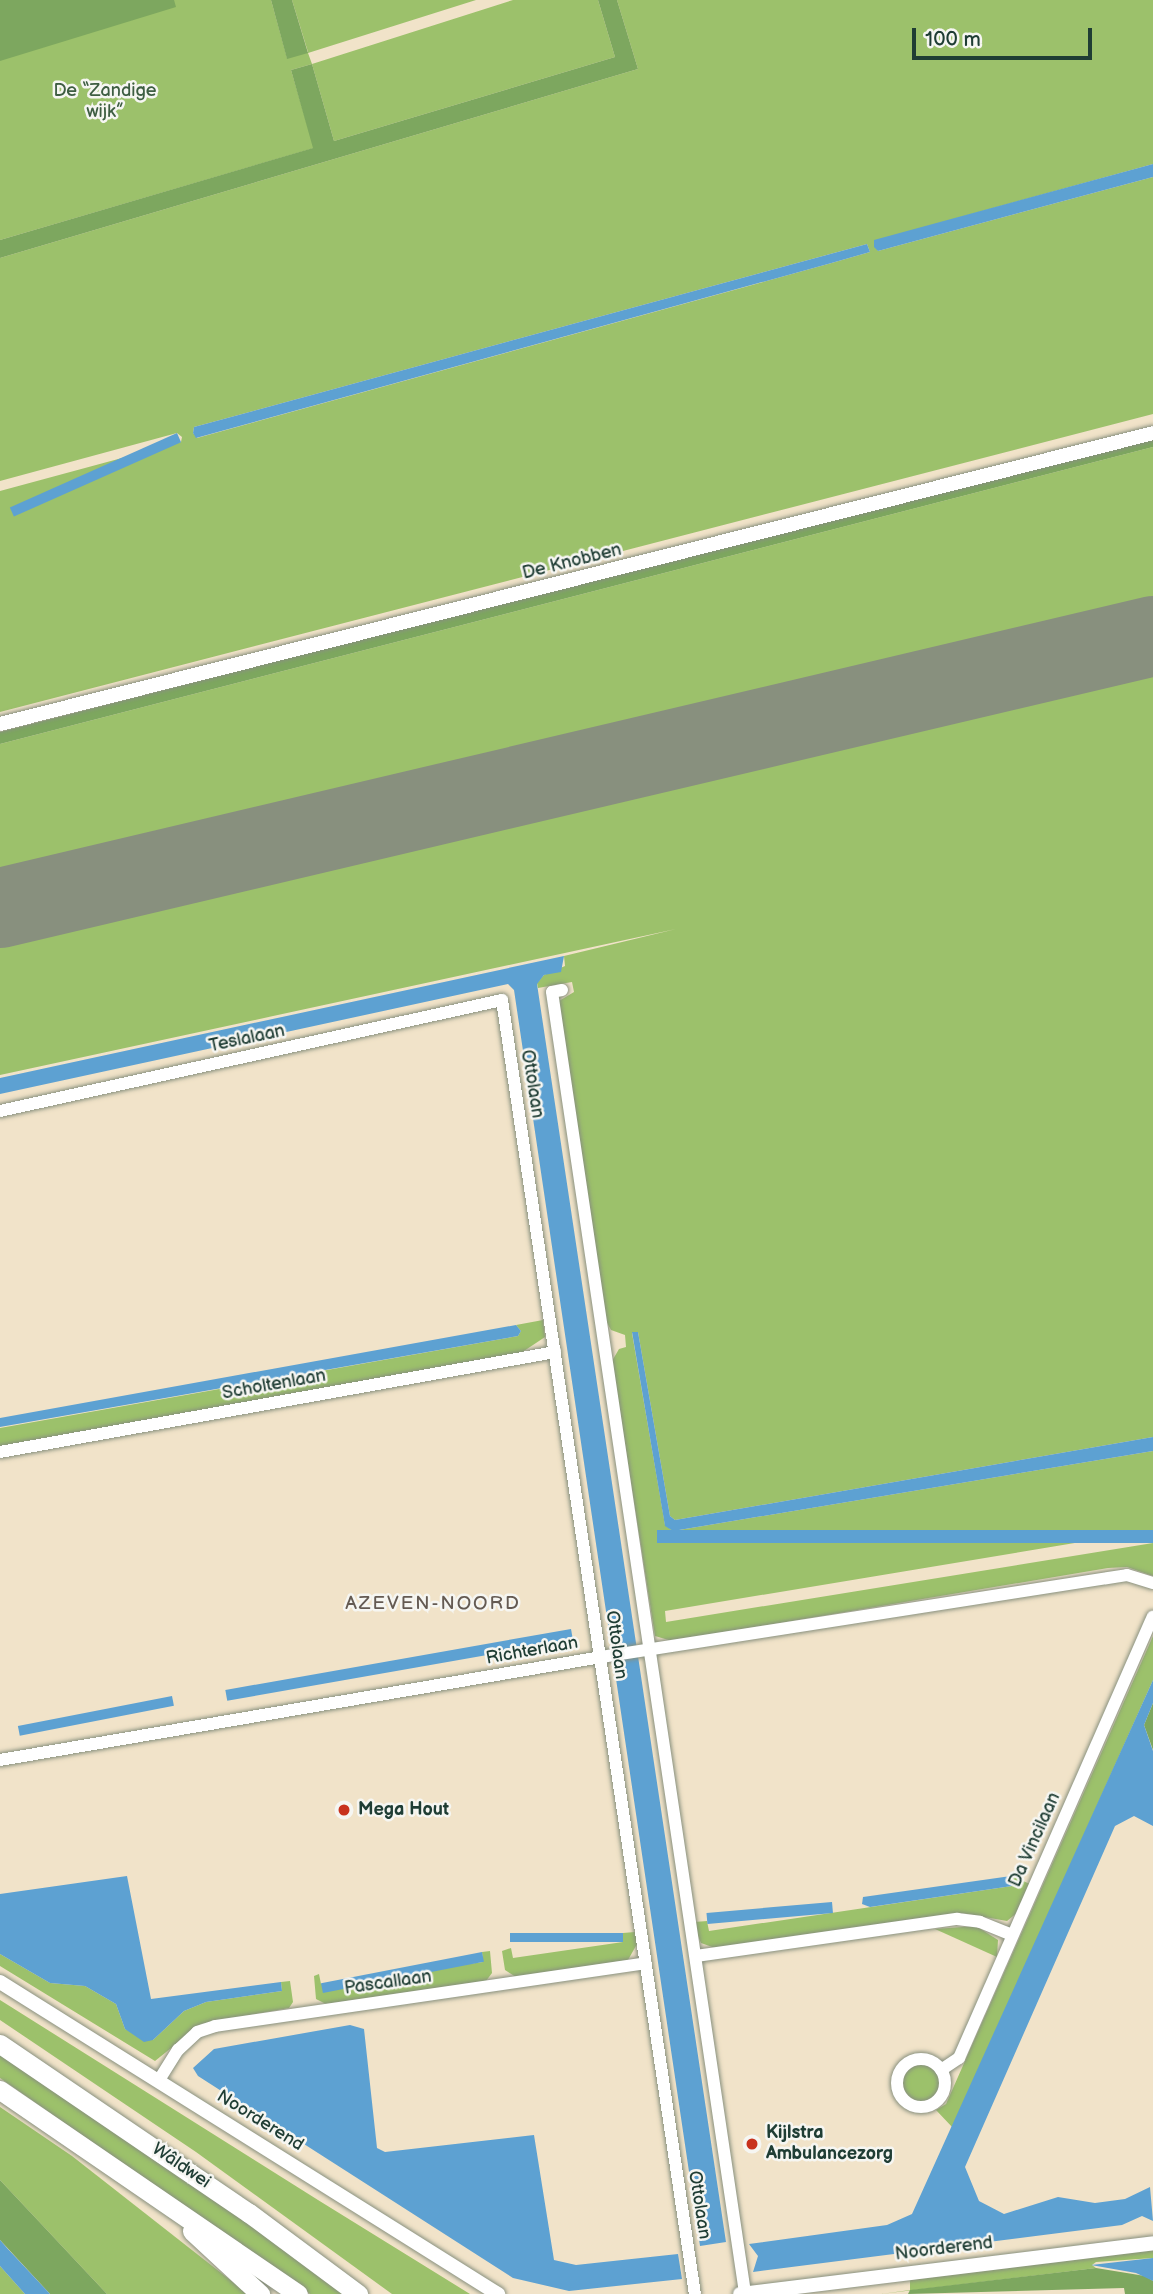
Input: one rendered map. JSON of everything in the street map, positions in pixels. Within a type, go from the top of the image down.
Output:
[{"type":"highway","name":"Wâldwei","points":[[0,2044],[248,2213],[357,2293]]},
{"type":"highway","name":"Wâldwei","points":[[0,2090],[131,2177],[298,2294]]},
{"type":"highway","points":[[131,2177],[260,2294]]},
{"type":"street","name":"De Knobben","points":[[0,724],[1153,433]]},
{"type":"street","name":"Ottolaan","points":[[562,990],[552,992],[610,1343],[646,1650],[696,1956],[742,2294]]},
{"type":"street","name":"Ottolaan","points":[[502,1000],[603,1656],[645,1963],[695,2294]]},
{"type":"street","name":"Teslalaan","points":[[0,1111],[502,1000]]},
{"type":"street","name":"Scholtenlaan","points":[[0,1452],[555,1352]]},
{"type":"street","name":"Richterlaan","points":[[0,1760],[603,1656],[1127,1575],[1153,1583]]},
{"type":"street","name":"Da Vincilaan","points":[[941,2070],[958,2058],[1153,1618]]},
{"type":"street","points":[[696,1956],[957,1919],[981,1922],[1012,1936]]},
{"type":"street","name":"Pascallaan","points":[[159,2080],[178,2050],[197,2032],[215,2026],[645,1963]]},
{"type":"street","name":"Noorderend","points":[[0,1982],[498,2294]]},
{"type":"street","name":"Noorderend","points":[[742,2294],[1153,2243]]},
{"type":"green space","name":"De “Zandige wijk”","points":[[0,0],[271,0],[287,58],[308,52],[292,0],[476,0],[308,53],[312,64],[291,70],[314,148],[0,240]]},
{"type":"green space","points":[[0,0],[174,0],[176,7],[0,61]]},
{"type":"green space","points":[[271,0],[292,0],[308,53],[287,59]]},
{"type":"green space","points":[[513,0],[598,0],[615,57],[334,141],[312,64]]},
{"type":"green space","points":[[598,0],[617,0],[638,69],[0,258],[0,240],[313,148],[291,70],[312,64],[334,141],[615,57]]},
{"type":"green space","points":[[617,0],[1153,0],[1153,164],[874,241],[878,251],[1153,177],[1153,414],[0,712],[0,491],[181,442],[182,437],[177,433],[0,481],[0,258],[638,69]],"holes":[[[867,244],[870,252],[197,438],[193,433],[194,427]]]},
{"type":"green space","points":[[1153,437],[1153,447],[0,744],[0,732]]},
{"type":"green space","points":[[1153,447],[1153,606],[0,881],[0,744]]},
{"type":"green space","points":[[1153,661],[1153,1437],[675,1520],[670,1516],[638,1332],[632,1333],[665,1525],[673,1531],[1153,1451],[1153,1530],[665,1611],[666,1622],[1153,1543],[1153,1576],[1127,1567],[1108,1568],[672,1641],[655,1636],[612,1361],[619,1349],[626,1347],[625,1335],[611,1330],[605,1319],[559,1001],[574,992],[572,982],[538,988],[537,983],[544,975],[565,966],[564,956],[676,929],[0,1075],[0,933]]},
{"type":"green space","points":[[543,1320],[545,1337],[521,1353],[0,1446],[0,1428],[518,1336],[521,1331],[516,1325]]},
{"type":"green space","points":[[1153,1636],[1153,1680],[953,2128],[936,2110],[946,2104]]},
{"type":"green space","points":[[1153,1703],[1153,1750],[1144,1725]]},
{"type":"green space","points":[[1011,1876],[1030,1884],[1018,1912],[1007,1921],[962,1913],[715,1948],[701,1943],[695,1922],[707,1921],[709,1931],[1012,1886]]},
{"type":"green space","points":[[976,1926],[998,1940],[997,1957],[935,1929]]},
{"type":"green space","points":[[635,1932],[637,1944],[628,1960],[516,1977],[505,1970],[502,1951],[511,1948],[513,1958],[623,1942],[623,1933]]},
{"type":"green space","points":[[490,1951],[492,1973],[486,1981],[326,2004],[316,1999],[314,1976],[319,1974],[321,1984],[483,1962],[482,1952]]},
{"type":"green space","points":[[0,1954],[50,1983],[85,1986],[116,2004],[125,2029],[153,2040],[184,2011],[206,2002],[282,1991],[281,1982],[290,1981],[293,2002],[289,2008],[201,2024],[155,2061],[0,1966]]},
{"type":"green space","points":[[0,2000],[470,2294],[392,2294],[196,2152],[0,2020]]},
{"type":"green space","points":[[0,2055],[232,2211],[343,2294],[310,2294],[0,2078]]},
{"type":"green space","points":[[921,2065],[933,2071],[939,2083],[933,2095],[921,2101],[909,2095],[903,2083],[909,2071]]},
{"type":"green space","points":[[0,2107],[72,2156],[248,2294],[107,2294],[0,2180]]},
{"type":"green space","points":[[0,2180],[107,2294],[50,2294],[0,2240]]},
{"type":"green space","points":[[1153,2249],[1153,2258],[1096,2262],[1092,2265],[1096,2268],[881,2294],[910,2290],[910,2280]]},
{"type":"green space","points":[[0,2266],[25,2294],[0,2294]]},
{"type":"green space","points":[[1096,2268],[1145,2276],[1153,2281],[1153,2294],[1125,2294],[1124,2288],[908,2294],[910,2290]]},
{"type":"water","points":[[1153,164],[1153,177],[878,251],[874,247],[874,240]]},
{"type":"water","points":[[867,244],[870,252],[828,264],[196,438],[193,433],[194,427]]},
{"type":"water","points":[[177,433],[181,442],[14,517],[10,507]]},
{"type":"water","points":[[564,956],[561,972],[544,975],[537,984],[726,2242],[700,2246],[514,990],[508,984],[0,1094],[0,1078]]},
{"type":"water","points":[[516,1325],[521,1331],[518,1336],[0,1427],[0,1418]]},
{"type":"water","points":[[632,1332],[638,1332],[670,1516],[675,1520],[1153,1437],[1153,1451],[673,1531],[665,1526]]},
{"type":"water","points":[[657,1530],[1153,1530],[1153,1543],[657,1543]]},
{"type":"water","points":[[571,1629],[573,1640],[227,1701],[225,1690]]},
{"type":"water","points":[[1153,1680],[1153,1703],[1144,1725],[1153,1751],[1153,1826],[1134,1816],[1115,1826],[965,2167],[979,2201],[1004,2214],[1058,2197],[1095,2203],[1125,2199],[1150,2187],[1153,2221],[1142,2216],[1122,2225],[753,2272],[758,2256],[749,2244],[887,2225],[912,2214]]},
{"type":"water","points":[[172,1696],[174,1706],[20,1736],[18,1726]]},
{"type":"water","points":[[127,1876],[151,1999],[281,1982],[282,1991],[206,2002],[184,2011],[153,2040],[144,2042],[125,2029],[116,2004],[85,1986],[50,1983],[0,1954],[0,1894]]},
{"type":"water","points":[[1011,1876],[1012,1886],[870,1907],[862,1904],[863,1897]]},
{"type":"water","points":[[832,1902],[833,1913],[707,1924],[706,1913]]},
{"type":"water","points":[[510,1933],[623,1933],[623,1942],[510,1942]]},
{"type":"water","points":[[482,1952],[484,1962],[323,1993],[321,1983]]},
{"type":"water","points":[[350,2025],[364,2029],[377,2148],[385,2152],[534,2135],[554,2260],[576,2265],[678,2254],[682,2279],[569,2291],[513,2278],[198,2076],[193,2068],[214,2049]]},
{"type":"water","points":[[0,2240],[50,2294],[25,2294],[0,2266]]},
{"type":"water","points":[[1153,2258],[1153,2281],[1136,2273],[1091,2265]]},
{"type":"runway","points":[[0,908],[1153,636]]},
{"type":"place","name":"Mega Hout","points":[[344,1810]]},
{"type":"place","name":"Kijlstra Ambulancezorg","points":[[752,2144]]},
{"type":"district","name":"AZEVEN-NOORD","points":[[433,1604]]}]
